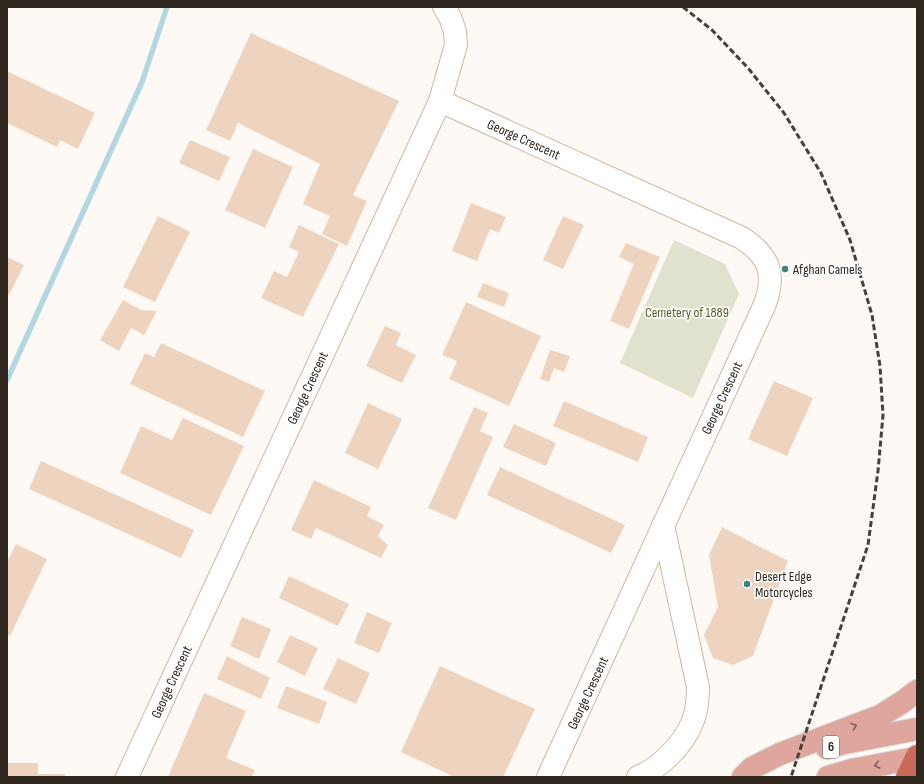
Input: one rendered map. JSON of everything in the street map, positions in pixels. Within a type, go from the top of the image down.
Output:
[{"type":"main road","points":[[743,777],[752,768],[780,754],[880,716],[917,691]]},
{"type":"main road","name":"6","points":[[750,777],[798,757],[838,745],[917,730]]},
{"type":"main road","name":"6","points":[[828,777],[852,770],[914,762]]},
{"type":"street","points":[[440,101],[456,45],[455,32],[451,19],[444,7]]},
{"type":"street","name":"George Crescent","points":[[127,777],[440,101],[742,238],[755,247],[764,258],[769,270],[770,284],[765,304],[663,526],[556,773]]},
{"type":"street","points":[[638,777],[647,773],[666,759],[682,739],[692,723],[698,704],[698,687],[663,526]]},
{"type":"green space","name":"Cemetery of 1889","points":[[674,240],[725,264],[739,294],[693,398],[620,363]]},
{"type":"building","points":[[251,33],[399,101],[353,195],[367,201],[347,246],[322,234],[330,216],[303,204],[320,164],[238,123],[230,141],[206,130]]},
{"type":"building","points":[[7,71],[95,113],[78,149],[60,140],[57,147],[7,123]]},
{"type":"building","points":[[190,140],[230,157],[219,181],[179,163]]},
{"type":"building","points":[[253,149],[293,167],[265,228],[225,210]]},
{"type":"building","points":[[471,203],[506,217],[499,233],[490,229],[477,261],[452,251]]},
{"type":"building","points":[[158,216],[190,232],[155,302],[123,287]]},
{"type":"building","points":[[563,216],[584,225],[563,269],[543,260]]},
{"type":"building","points":[[299,225],[339,244],[303,317],[261,298],[274,271],[287,277],[299,252],[289,247]]},
{"type":"building","points":[[626,243],[660,257],[629,329],[610,321],[634,264],[619,257]]},
{"type":"building","points":[[7,257],[24,265],[9,295],[7,294]]},
{"type":"building","points":[[483,283],[509,293],[504,307],[477,297]]},
{"type":"building","points":[[123,300],[141,310],[157,311],[144,335],[131,328],[119,351],[100,340]]},
{"type":"building","points":[[466,302],[541,336],[509,406],[449,379],[457,361],[442,355]]},
{"type":"building","points":[[385,326],[401,333],[396,345],[416,355],[402,383],[366,366]]},
{"type":"building","points":[[161,343],[265,391],[243,437],[130,384],[145,353],[154,357]]},
{"type":"building","points":[[550,350],[570,356],[564,372],[554,368],[549,382],[540,379]]},
{"type":"building","points":[[774,381],[813,398],[787,456],[748,439]]},
{"type":"building","points":[[564,401],[648,437],[638,462],[553,426]]},
{"type":"building","points":[[368,403],[402,419],[378,469],[345,453]]},
{"type":"building","points":[[474,407],[488,413],[480,431],[493,437],[456,520],[428,508]]},
{"type":"building","points":[[183,418],[244,446],[211,515],[120,473],[141,426],[172,440]]},
{"type":"building","points":[[514,424],[556,443],[546,466],[503,447]]},
{"type":"building","points":[[41,461],[194,530],[181,558],[29,489]]},
{"type":"building","points":[[500,467],[625,525],[611,553],[487,495]]},
{"type":"building","points":[[314,480],[371,507],[367,516],[384,525],[378,536],[388,545],[381,558],[316,528],[311,539],[291,530]]},
{"type":"building","name":"Desert Edge Motorcycles","points":[[722,527],[788,561],[753,656],[733,665],[713,658],[704,635],[718,607],[709,555]]},
{"type":"building","points":[[16,544],[47,559],[10,636],[7,635],[7,562]]},
{"type":"building","points":[[289,576],[349,604],[338,626],[279,598]]},
{"type":"building","points":[[367,612],[392,623],[379,653],[354,643]]},
{"type":"building","points":[[242,617],[271,629],[259,659],[230,646]]},
{"type":"building","points":[[290,635],[318,648],[305,676],[277,662]]},
{"type":"building","points":[[227,656],[270,678],[261,699],[217,679]]},
{"type":"building","points":[[338,658],[370,673],[356,704],[323,689]]},
{"type":"building","points":[[440,666],[535,709],[503,777],[454,777],[401,752]]},
{"type":"building","points":[[286,686],[327,702],[319,724],[277,708]]},
{"type":"building","points":[[204,693],[246,711],[226,758],[255,770],[252,777],[168,777]]},
{"type":"building","points":[[7,763],[38,763],[38,774],[65,774],[65,777],[7,777]]},
{"type":"waterway","points":[[7,380],[142,82],[167,7]]},
{"type":"railway","points":[[683,7],[712,30],[748,68],[784,113],[821,173],[850,240],[872,315],[880,366],[883,415],[878,471],[868,545],[791,777]]},
{"type":"place","name":"Afghan Camels","points":[[785,269]]},
{"type":"place","name":"Desert Edge Motorcycles","points":[[747,584]]}]
